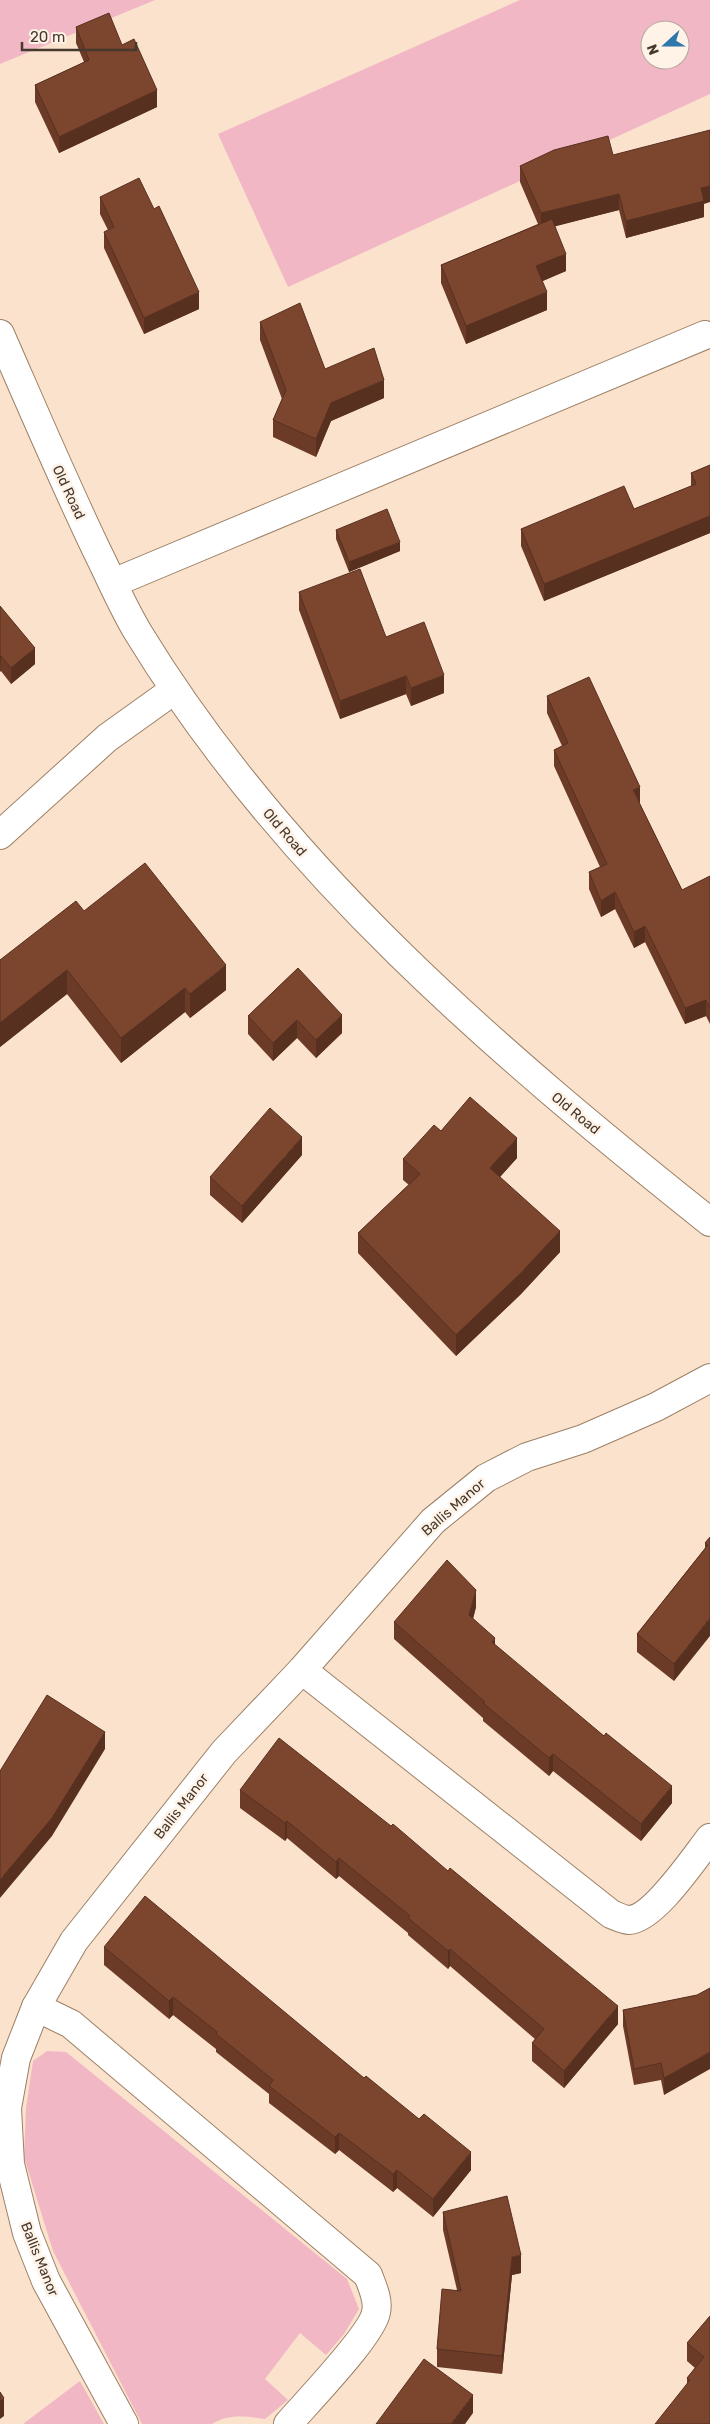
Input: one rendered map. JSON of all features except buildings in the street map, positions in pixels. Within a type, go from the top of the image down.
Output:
[{"type":"street","name":"Old Road","points":[[0,334],[61,476],[137,631],[174,690],[245,786],[333,886],[409,963],[515,1062],[710,1222]]},
{"type":"street","points":[[113,583],[705,335]]},
{"type":"street","points":[[0,834],[108,738],[174,690]]},
{"type":"street","name":"Ballis Manor","points":[[124,2424],[46,2281],[27,2233],[10,2164],[8,2108],[14,2066],[36,2007],[80,1933],[224,1752],[302,1670],[432,1521],[486,1478],[527,1457],[583,1439],[656,1407],[710,1378]]},
{"type":"street","points":[[302,1670],[611,1914],[629,1920],[642,1916],[661,1900],[710,1838]]},
{"type":"street","points":[[36,2007],[71,2024],[354,2261],[368,2275],[375,2292],[376,2312],[367,2333],[288,2424]]},
{"type":"shaded area","points":[[0,0],[155,0],[0,64]]},
{"type":"shaded area","points":[[520,0],[710,0],[710,94],[288,287],[218,134]]},
{"type":"shaded area","points":[[47,2051],[66,2052],[347,2279],[359,2309],[344,2334],[326,2355],[300,2333],[265,2379],[288,2400],[265,2419],[231,2417],[212,2424],[142,2424],[53,2251],[24,2157],[26,2108],[33,2061]]},
{"type":"shaded area","points":[[80,2381],[104,2424],[23,2424]]}]
